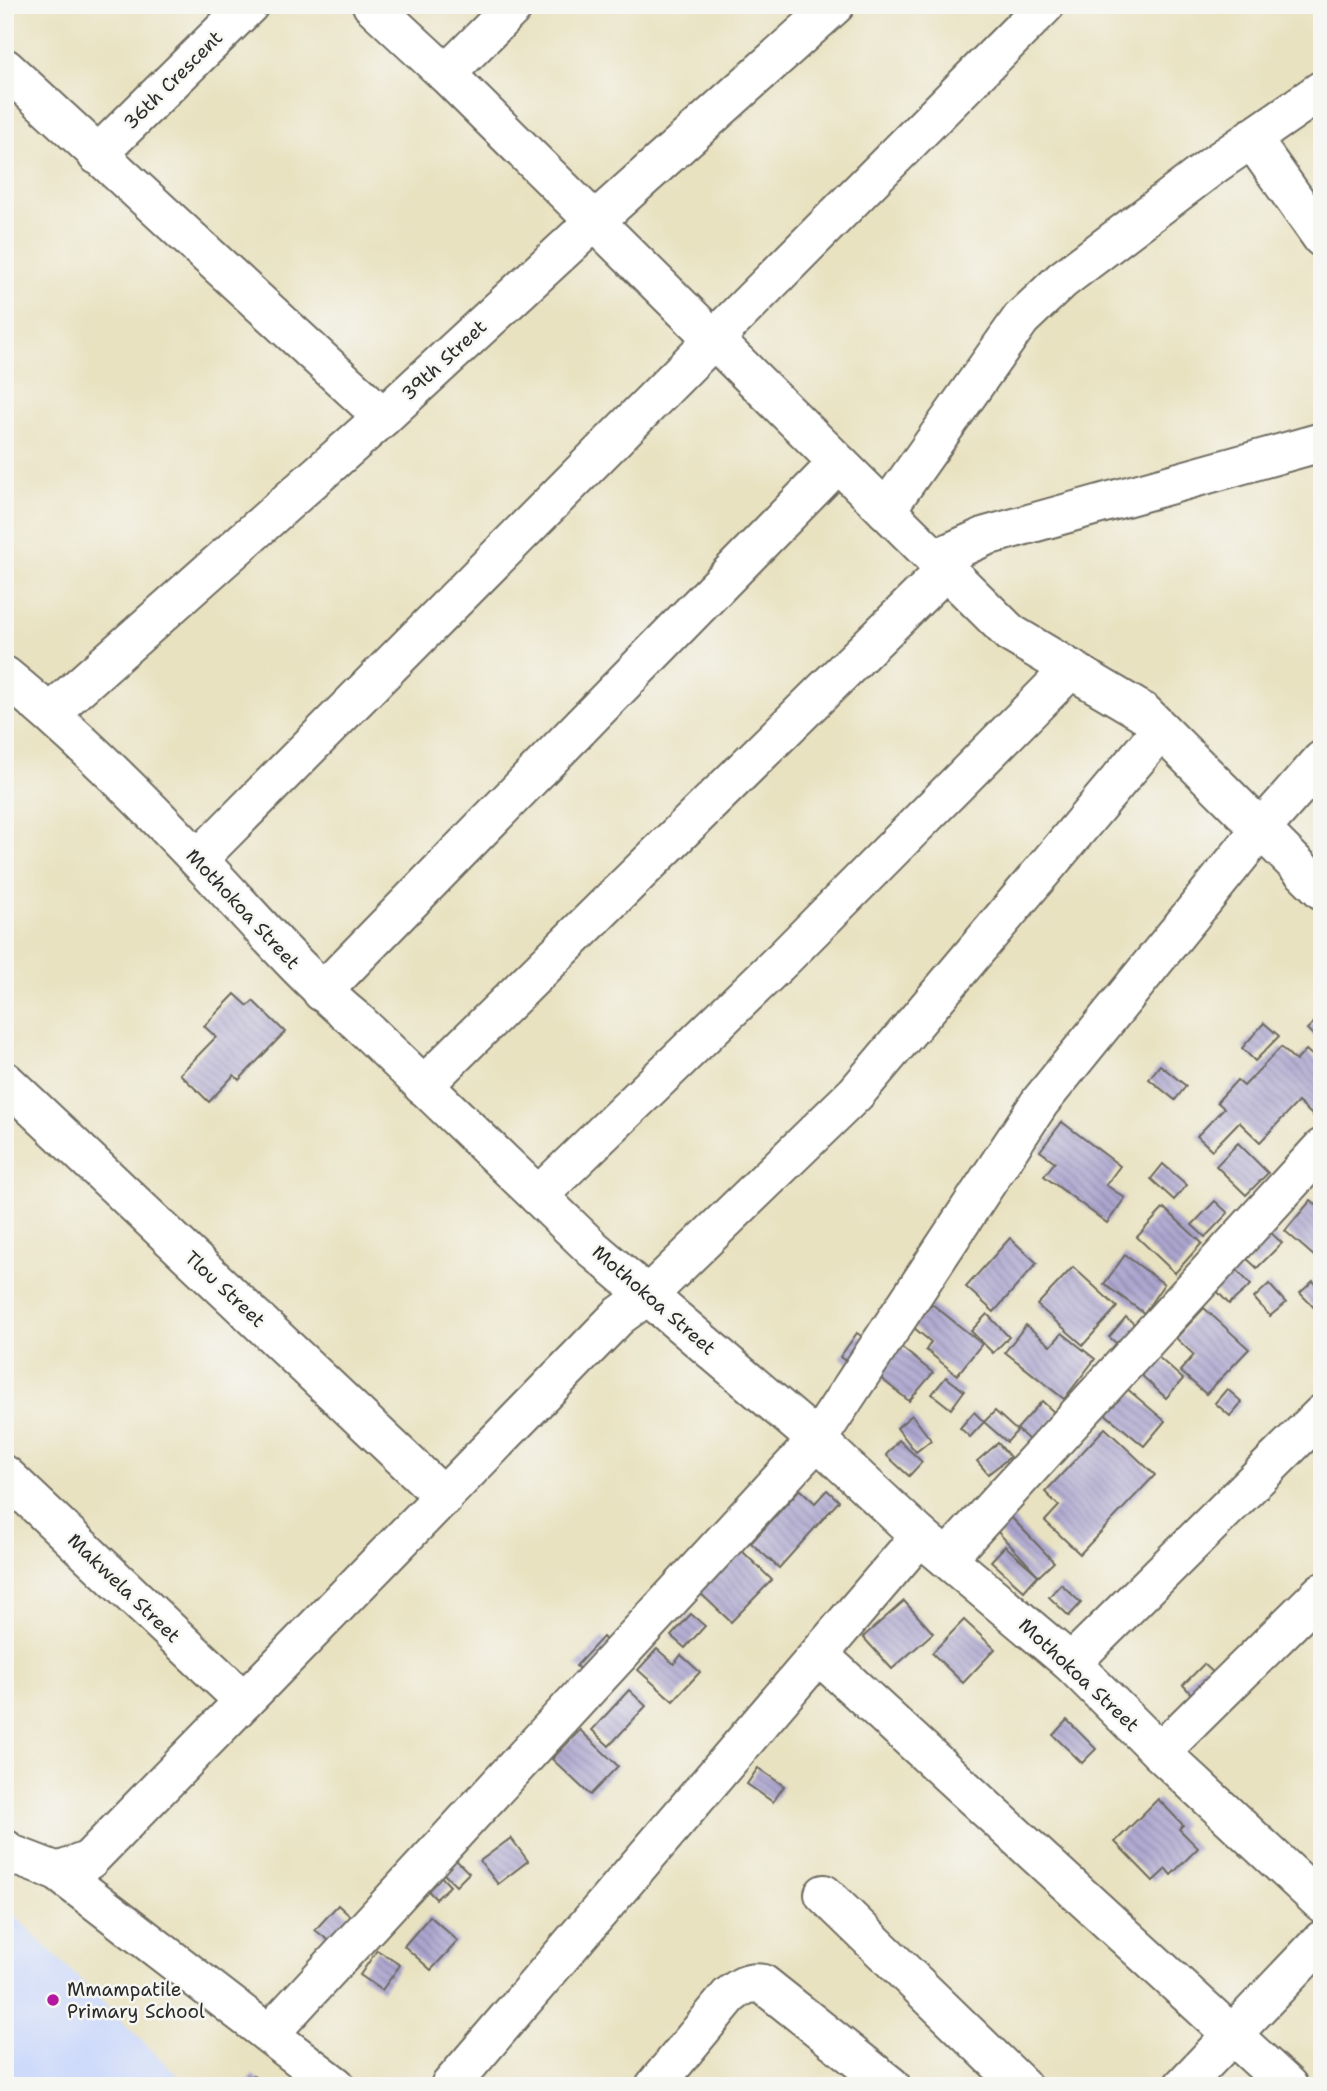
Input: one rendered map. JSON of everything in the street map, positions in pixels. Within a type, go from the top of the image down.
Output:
[{"type":"street","name":"36th Crescent","points":[[97,155],[249,5]]},
{"type":"street","points":[[372,5],[446,74],[1010,634],[1143,712],[1322,890]]},
{"type":"street","points":[[446,74],[514,5]]},
{"type":"street","name":"39th Street","points":[[50,713],[383,417],[835,5]]},
{"type":"street","points":[[198,859],[1045,5]]},
{"type":"street","points":[[5,68],[383,417]]},
{"type":"street","points":[[886,510],[1021,319],[1062,280],[1251,138],[1322,90]]},
{"type":"street","points":[[1251,138],[1322,238]]},
{"type":"street","points":[[423,1086],[940,565],[986,536],[1322,442]]},
{"type":"street","points":[[322,992],[838,463]]},
{"type":"street","points":[[538,1196],[786,956],[1071,669]]},
{"type":"street","name":"Mothokoa Street","points":[[5,676],[50,713],[198,859],[322,992],[358,1022],[593,1249],[817,1440],[934,1547],[1072,1662],[1160,1752],[1322,1903]]},
{"type":"street","points":[[58,1872],[89,1860],[619,1316],[648,1295],[856,1093],[1161,730]]},
{"type":"street","points":[[269,2034],[817,1440],[1040,1102],[1261,829],[1322,760]]},
{"type":"street","name":"Tlou Street","points":[[5,1081],[444,1497]]},
{"type":"street","points":[[450,2086],[819,1656],[934,1547],[1322,1147]]},
{"type":"street","points":[[1072,1662],[1322,1414]]},
{"type":"street","name":"Makwela Street","points":[[5,1475],[244,1701]]},
{"type":"street","points":[[1160,1752],[1322,1592]]},
{"type":"street","points":[[819,1656],[1288,2086]]},
{"type":"street","points":[[5,1849],[11,1854],[58,1872],[336,2086]]},
{"type":"street","points":[[824,1894],[1022,2086]]},
{"type":"street","points":[[1183,2086],[1322,1940]]},
{"type":"street","points":[[655,2086],[729,1996],[752,1982],[763,1984],[891,2086]]},
{"type":"shaded area","name":"Mmampatile Primary School","points":[[5,1906],[177,2075],[189,2086],[5,2086]]},
{"type":"building","points":[[235,994],[248,1006],[253,1001],[285,1032],[239,1080],[234,1075],[209,1102],[180,1074],[216,1037],[204,1026]]},
{"type":"building","points":[[1322,1015],[1322,1044],[1307,1029]]},
{"type":"building","points":[[1264,1023],[1279,1036],[1255,1061],[1242,1048]]},
{"type":"building","points":[[1281,1047],[1296,1061],[1306,1050],[1322,1064],[1322,1124],[1298,1102],[1260,1142],[1239,1122],[1212,1150],[1197,1136],[1224,1108],[1217,1102],[1237,1080],[1244,1086]]},
{"type":"building","points":[[1160,1065],[1186,1086],[1175,1100],[1149,1079]]},
{"type":"building","points":[[1062,1122],[1120,1166],[1106,1185],[1125,1198],[1107,1223],[1044,1176],[1055,1162],[1040,1151]]},
{"type":"building","points":[[1238,1143],[1268,1173],[1246,1195],[1216,1166]]},
{"type":"building","points":[[1163,1164],[1187,1185],[1174,1200],[1151,1179]]},
{"type":"building","points":[[1311,1200],[1322,1210],[1322,1263],[1285,1231]]},
{"type":"building","points":[[1215,1201],[1228,1213],[1205,1237],[1192,1225]]},
{"type":"building","points":[[1164,1208],[1202,1243],[1175,1273],[1137,1237]]},
{"type":"building","points":[[1269,1231],[1282,1243],[1257,1268],[1244,1256]]},
{"type":"building","points":[[1010,1238],[1037,1263],[994,1312],[966,1287]]},
{"type":"building","points":[[1125,1255],[1164,1284],[1144,1313],[1104,1284]]},
{"type":"building","points":[[1073,1267],[1117,1307],[1083,1345],[1037,1305]]},
{"type":"building","points":[[1236,1269],[1251,1285],[1229,1304],[1214,1288]]},
{"type":"building","points":[[1313,1281],[1322,1290],[1322,1316],[1300,1293]]},
{"type":"building","points":[[1269,1284],[1286,1303],[1270,1316],[1254,1298]]},
{"type":"building","points":[[932,1304],[982,1344],[957,1375],[926,1350],[931,1342],[913,1327]]},
{"type":"building","points":[[1204,1308],[1249,1349],[1206,1394],[1180,1371],[1194,1355],[1176,1338]]},
{"type":"building","points":[[987,1314],[1009,1337],[993,1353],[971,1331]]},
{"type":"building","points":[[1126,1317],[1140,1329],[1123,1349],[1109,1337]]},
{"type":"building","points":[[1026,1325],[1051,1346],[1062,1333],[1095,1359],[1064,1399],[1005,1352]]},
{"type":"building","points":[[857,1333],[871,1343],[853,1367],[840,1357]]},
{"type":"building","points":[[901,1347],[933,1373],[909,1401],[877,1375]]},
{"type":"building","points":[[1156,1355],[1183,1379],[1166,1398],[1139,1373]]},
{"type":"building","points":[[946,1377],[964,1391],[951,1409],[932,1394]]},
{"type":"building","points":[[1125,1387],[1165,1421],[1144,1446],[1104,1413]]},
{"type":"building","points":[[1227,1389],[1242,1402],[1230,1416],[1215,1403]]},
{"type":"building","points":[[1042,1401],[1057,1415],[1032,1443],[1017,1429]]},
{"type":"building","points":[[995,1411],[1017,1431],[1007,1442],[984,1422]]},
{"type":"building","points":[[974,1412],[984,1422],[970,1437],[960,1428]]},
{"type":"building","points":[[912,1415],[931,1440],[916,1452],[897,1428]]},
{"type":"building","points":[[1105,1428],[1155,1475],[1080,1554],[1045,1521],[1059,1506],[1045,1492]]},
{"type":"building","points":[[899,1440],[922,1462],[909,1476],[886,1455]]},
{"type":"building","points":[[998,1443],[1010,1457],[988,1474],[977,1461]]},
{"type":"building","points":[[800,1489],[815,1503],[827,1490],[839,1501],[779,1568],[751,1543]]},
{"type":"building","points":[[1010,1516],[1054,1562],[1039,1576],[996,1530]]},
{"type":"building","points":[[1005,1546],[1038,1575],[1024,1591],[991,1561]]},
{"type":"building","points":[[740,1549],[772,1580],[731,1622],[699,1592]]},
{"type":"building","points":[[1061,1584],[1081,1603],[1069,1616],[1049,1597]]},
{"type":"building","points":[[904,1601],[933,1633],[892,1669],[863,1637]]},
{"type":"building","points":[[691,1614],[705,1626],[685,1648],[671,1636]]},
{"type":"building","points":[[964,1620],[995,1649],[963,1683],[932,1653]]},
{"type":"building","points":[[603,1637],[612,1647],[586,1675],[576,1666]]},
{"type":"building","points":[[657,1649],[674,1664],[681,1655],[700,1672],[673,1701],[638,1670]]},
{"type":"building","points":[[1204,1664],[1217,1676],[1195,1698],[1183,1685]]},
{"type":"building","points":[[629,1690],[646,1706],[609,1746],[592,1730]]},
{"type":"building","points":[[1067,1720],[1096,1749],[1082,1763],[1053,1735]]},
{"type":"building","points":[[580,1730],[618,1766],[590,1795],[552,1759]]},
{"type":"building","points":[[758,1768],[784,1786],[773,1802],[747,1784]]},
{"type":"building","points":[[1158,1799],[1183,1825],[1179,1829],[1198,1848],[1171,1875],[1166,1869],[1153,1881],[1115,1842]]},
{"type":"building","points":[[511,1838],[528,1861],[498,1884],[480,1861]]},
{"type":"building","points":[[453,1857],[469,1873],[456,1886],[440,1870]]},
{"type":"building","points":[[436,1871],[450,1886],[436,1899],[422,1884]]},
{"type":"building","points":[[338,1905],[351,1917],[329,1941],[315,1930]]},
{"type":"building","points":[[430,1916],[458,1941],[431,1970],[404,1946]]},
{"type":"building","points":[[377,1950],[400,1965],[382,1990],[360,1975]]},
{"type":"building","points":[[253,2075],[265,2086],[243,2086]]},
{"type":"place","name":"Mmampatile Primary School","points":[[53,2000]]}]
